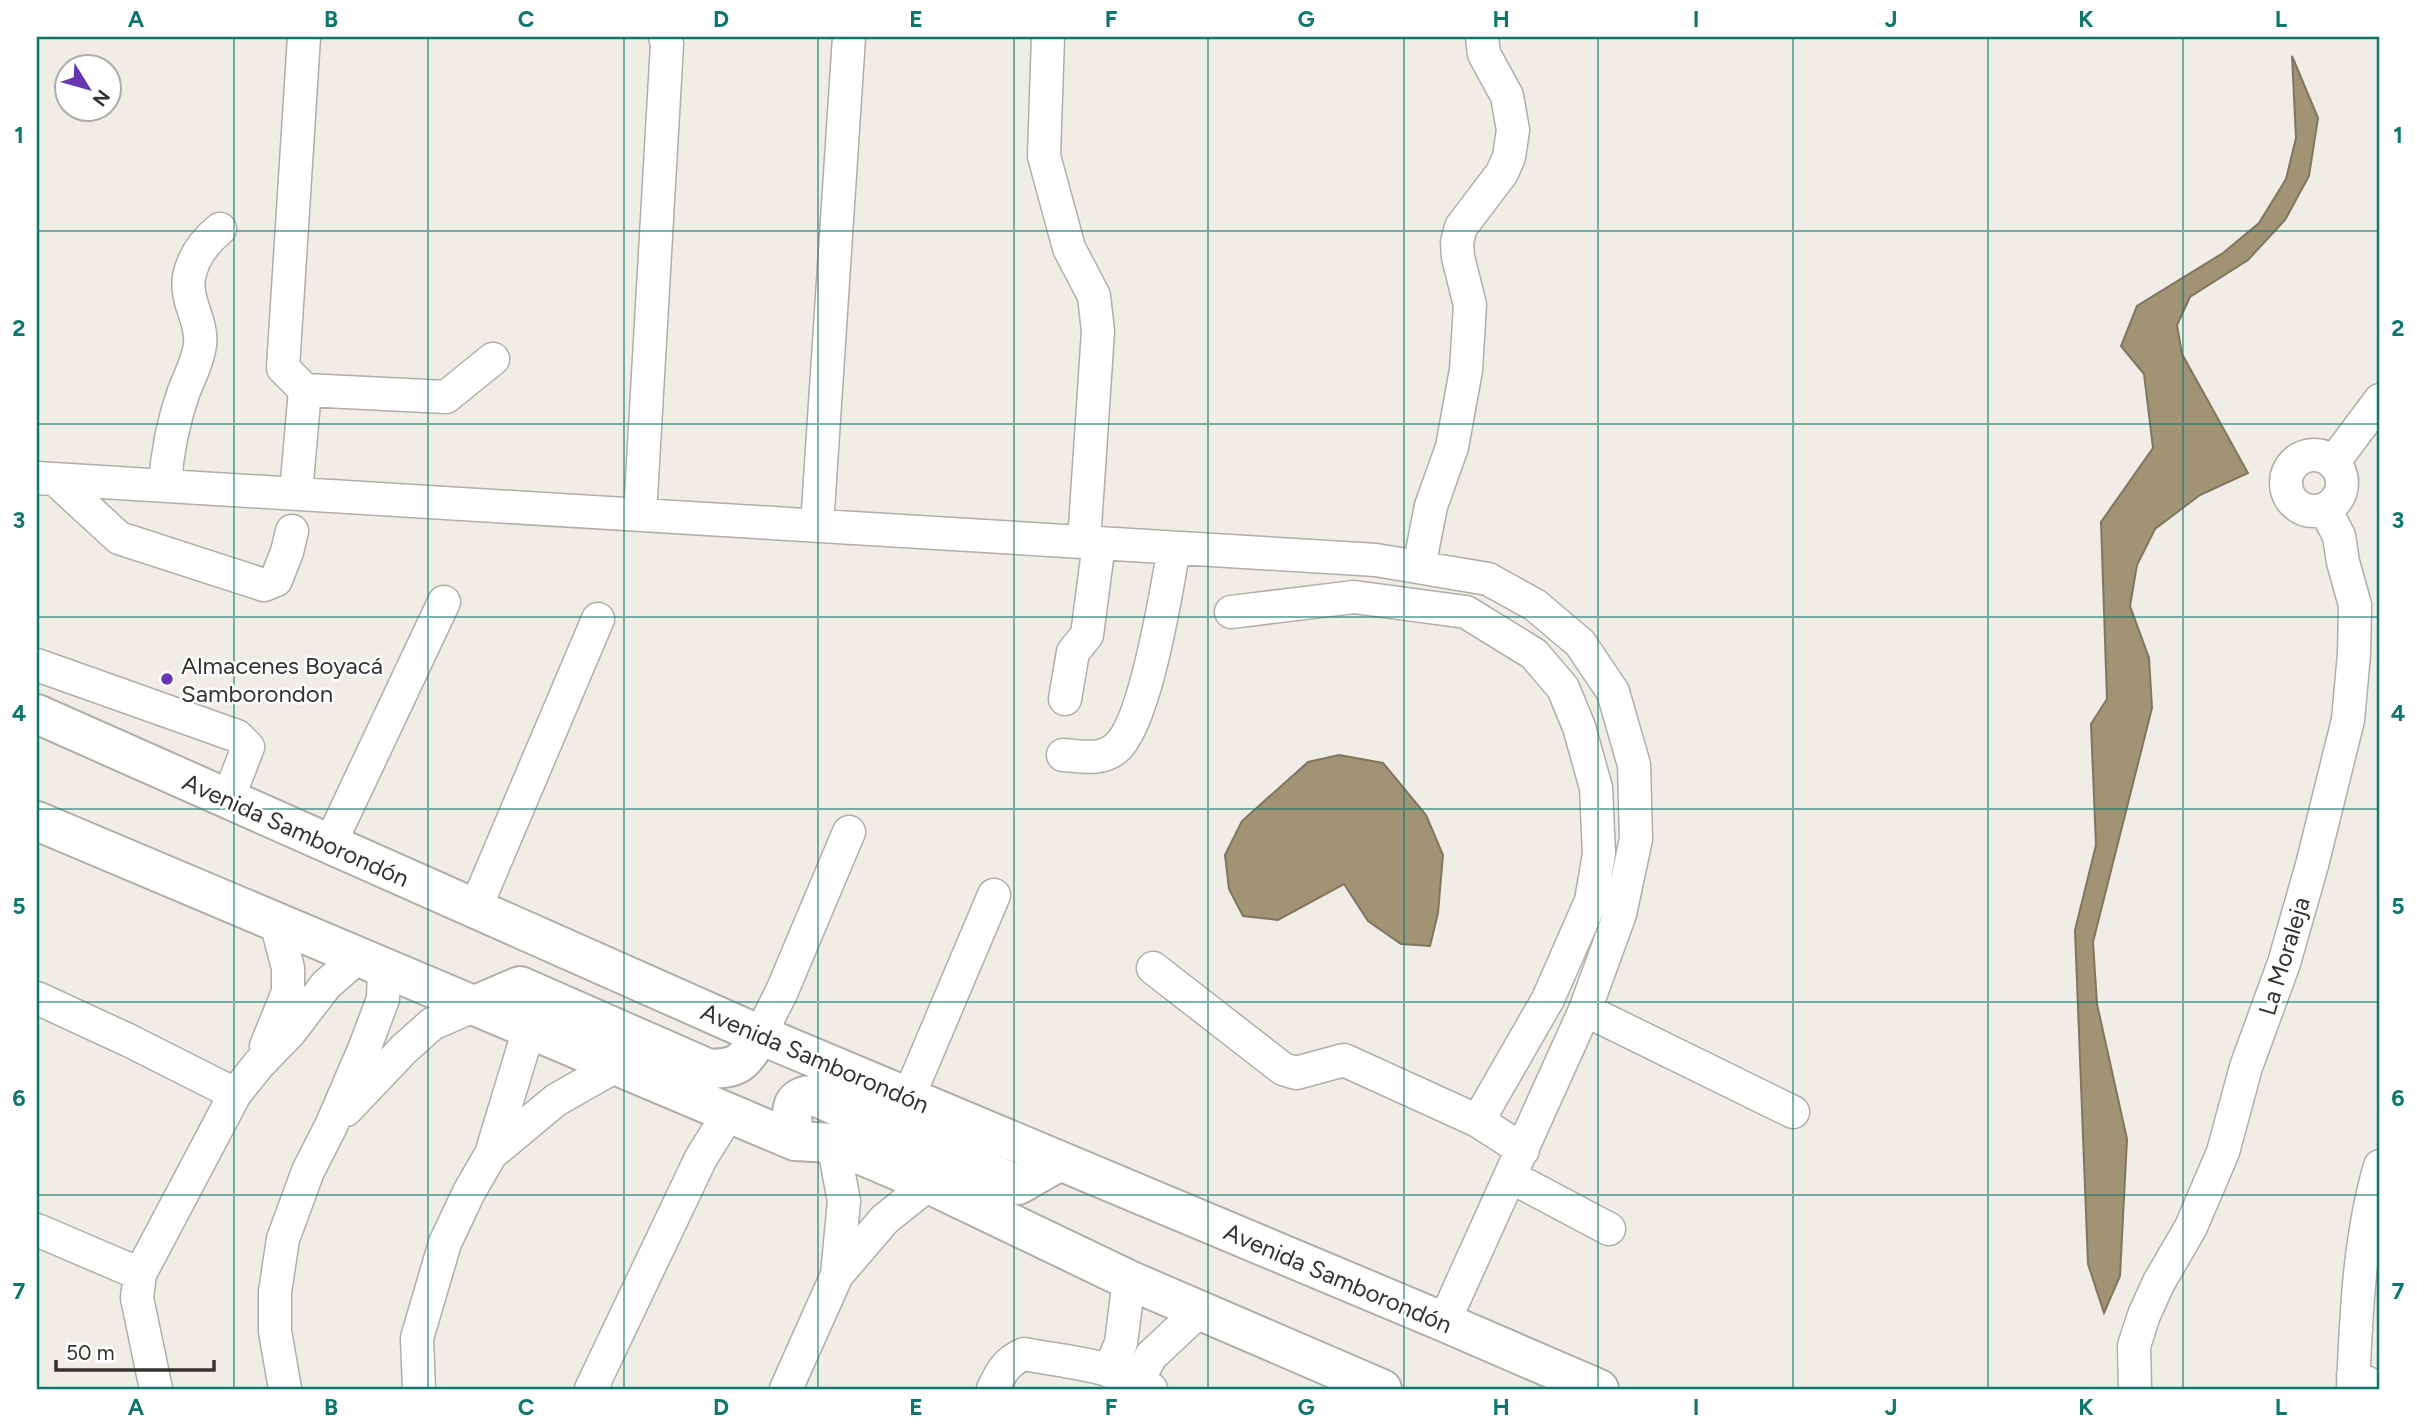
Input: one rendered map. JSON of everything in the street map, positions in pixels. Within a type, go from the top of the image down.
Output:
[{"type":"highway","name":"Avenida Samborondón","points":[[37,715],[760,1035],[1599,1389]]},
{"type":"highway","points":[[37,821],[795,1141],[833,1143],[929,1184],[1129,1280],[1382,1389]]},
{"type":"highway","points":[[473,1006],[520,986],[709,1069],[727,1069],[743,1062],[760,1035]]},
{"type":"highway","points":[[795,1141],[792,1115],[794,1103],[802,1096],[812,1095],[1018,1185],[1060,1161]]},
{"type":"street","points":[[304,37],[283,368],[305,390],[446,397],[493,359]]},
{"type":"street","points":[[640,514],[666,37]]},
{"type":"street","points":[[817,526],[849,37]]},
{"type":"street","points":[[1048,37],[1044,156],[1069,248],[1094,296],[1098,331],[1087,635],[1073,652],[1065,699]]},
{"type":"street","points":[[1419,568],[1431,506],[1452,447],[1466,370],[1470,305],[1457,242],[1461,227],[1502,173],[1509,157],[1513,130],[1507,96],[1484,54],[1482,37]]},
{"type":"street","points":[[165,485],[169,439],[201,341],[200,329],[189,296],[189,276],[201,248],[220,229]]},
{"type":"street","points":[[296,493],[305,390]]},
{"type":"street","points":[[2333,463],[2380,400]]},
{"type":"street","points":[[2314,455],[2325,457],[2333,463],[2340,472],[2342,483],[2340,494],[2334,503],[2325,509],[2314,511],[2303,509],[2294,503],[2288,494],[2286,483],[2288,472],[2294,463],[2303,457],[2314,455]]},
{"type":"street","points":[[46,479],[1376,560],[1488,579],[1535,605],[1580,643],[1613,692],[1634,765],[1636,839],[1620,914],[1586,1010],[1444,1322]]},
{"type":"street","points":[[46,479],[119,538],[264,585],[276,580],[292,531]]},
{"type":"street","name":"La Moraleja","points":[[2135,1389],[2134,1346],[2159,1282],[2191,1227],[2223,1152],[2246,1067],[2284,963],[2312,865],[2348,720],[2355,605],[2339,536],[2325,509]]},
{"type":"street","points":[[1063,755],[1095,758],[1106,754],[1117,749],[1132,726],[1161,622],[1174,548]]},
{"type":"street","points":[[1231,612],[1354,597],[1466,612],[1535,653],[1563,688],[1579,727],[1596,788],[1599,854],[1591,901],[1548,999],[1478,1121]]},
{"type":"street","points":[[329,846],[444,602]]},
{"type":"street","points":[[475,909],[598,619]]},
{"type":"street","points":[[37,665],[237,736],[248,747],[228,799]]},
{"type":"street","points":[[760,1035],[782,991],[849,832]]},
{"type":"street","points":[[908,1098],[994,895]]},
{"type":"street","points":[[259,1064],[288,992],[288,968],[276,922]]},
{"type":"street","points":[[156,1389],[137,1298],[140,1274],[235,1094],[290,1032],[326,985],[371,962],[383,999],[366,1047],[308,1171],[283,1239],[275,1292],[275,1331],[285,1389]]},
{"type":"street","points":[[1153,968],[1283,1069],[1296,1073],[1343,1060],[1478,1121],[1517,1163],[1609,1229]]},
{"type":"street","points":[[37,998],[235,1094]]},
{"type":"street","points":[[331,1126],[404,1049],[432,1024],[473,1006]]},
{"type":"street","points":[[1586,1010],[1793,1111]]},
{"type":"street","points":[[419,1389],[417,1338],[445,1243],[491,1154],[529,1029]]},
{"type":"street","points":[[491,1154],[571,1089],[616,1066]]},
{"type":"street","points":[[591,1389],[701,1158],[729,1113]]},
{"type":"street","points":[[833,1143],[844,1201],[837,1275]]},
{"type":"street","points":[[2362,1385],[2363,1244],[2380,1166]]},
{"type":"street","points":[[786,1389],[837,1275],[885,1219],[929,1184]]},
{"type":"street","points":[[37,1230],[140,1274]]},
{"type":"street","points":[[1129,1280],[1121,1343],[1133,1380]]},
{"type":"street","points":[[1133,1380],[1151,1356],[1200,1310]]},
{"type":"street","points":[[2362,1385],[2380,1315]]},
{"type":"street","points":[[993,1389],[1009,1360],[1024,1354],[1133,1380]]},
{"type":"shaded area","points":[[2292,56],[2318,118],[2309,176],[2285,220],[2248,260],[2190,297],[2177,325],[2182,354],[2248,473],[2200,495],[2155,529],[2137,565],[2130,606],[2149,658],[2152,708],[2093,942],[2097,1004],[2127,1139],[2120,1276],[2104,1313],[2088,1264],[2075,930],[2096,845],[2091,724],[2107,699],[2101,522],[2153,448],[2144,374],[2121,346],[2137,306],[2223,253],[2259,223],[2286,179],[2296,138]]},
{"type":"shaded area","points":[[1339,755],[1383,763],[1426,815],[1443,855],[1438,913],[1430,946],[1401,944],[1368,921],[1344,884],[1278,920],[1243,916],[1229,889],[1225,855],[1242,821],[1308,762]]},
{"type":"place","name":"Almacenes Boyacá Samborondon","points":[[167,679]]}]
